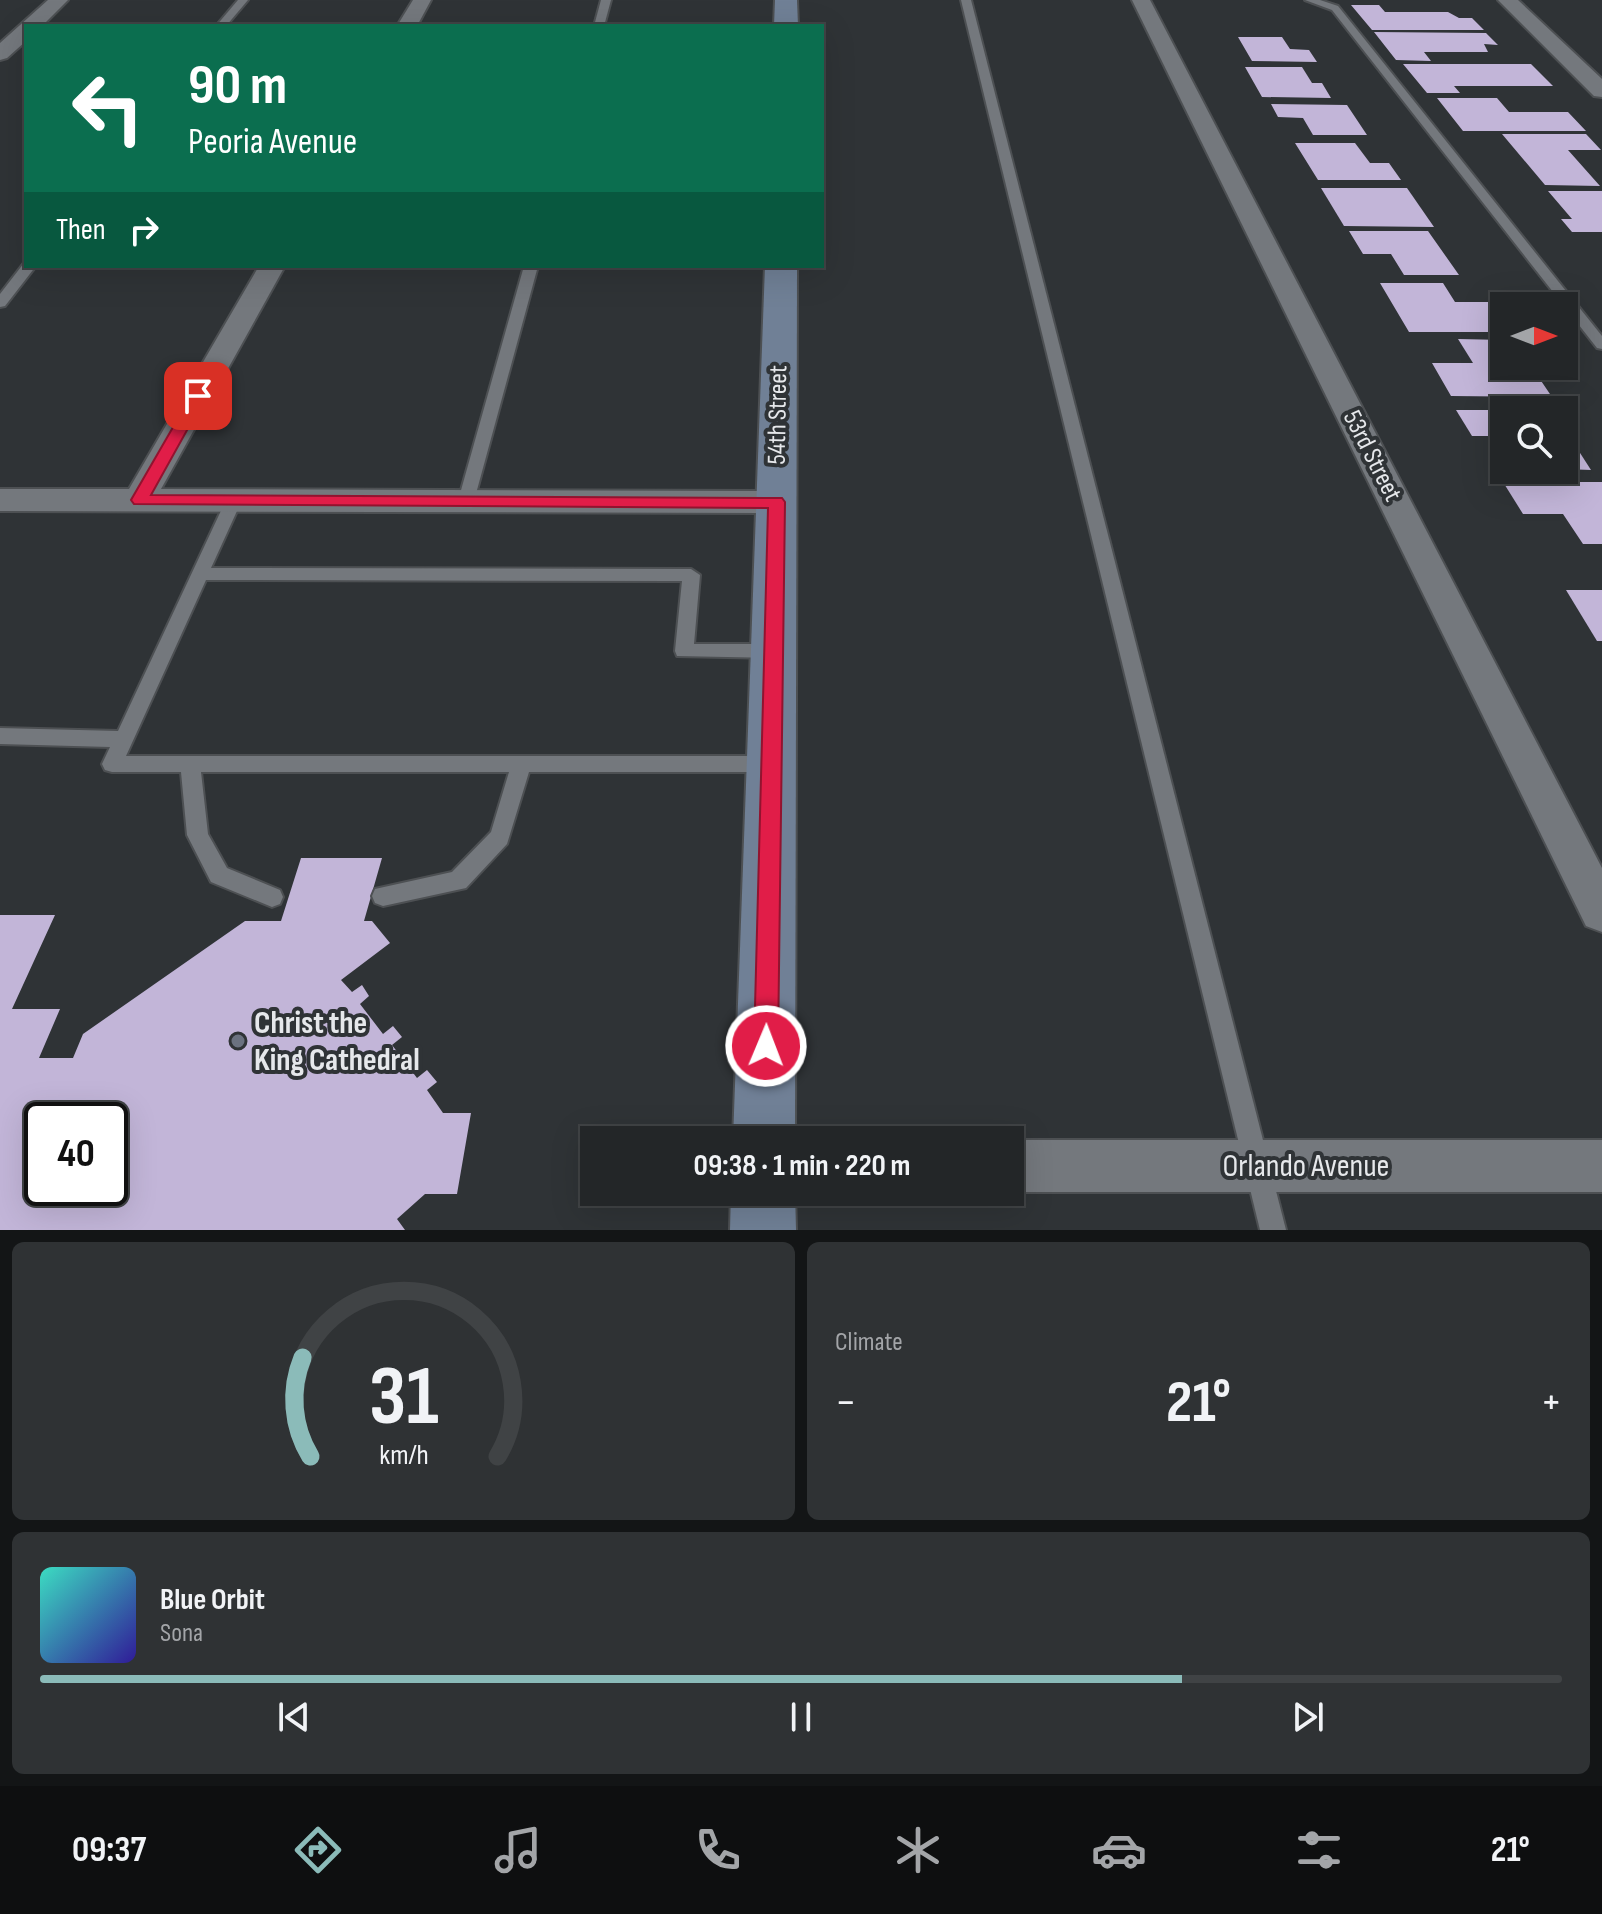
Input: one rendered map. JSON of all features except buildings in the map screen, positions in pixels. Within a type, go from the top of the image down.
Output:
[{"type":"street","points":[[33,24],[59,0]]},
{"type":"street","points":[[408,24],[422,0]]},
{"type":"street","points":[[786,0],[786,24]]},
{"type":"street","name":"53rd Street","points":[[1141,0],[1602,912]]},
{"type":"street","points":[[1507,0],[1602,91]]},
{"type":"street","points":[[0,54],[24,32]]},
{"type":"street","points":[[139,500],[271,268]]},
{"type":"street","name":"54th Street","points":[[764,1126],[781,268]]},
{"type":"street","points":[[0,500],[777,502]]},
{"type":"street","name":"Orlando Avenue","points":[[1024,1166],[1602,1166]]},
{"type":"street","points":[[763,1206],[763,1230]]},
{"type":"lane","points":[[223,24],[243,0]]},
{"type":"lane","points":[[600,24],[606,0]]},
{"type":"lane","points":[[966,0],[1273,1230]]},
{"type":"lane","points":[[1310,0],[1335,8],[1602,345]]},
{"type":"lane","points":[[0,303],[27,268]]},
{"type":"lane","points":[[466,501],[530,268]]},
{"type":"lane","points":[[234,500],[112,764],[771,764]]},
{"type":"lane","points":[[201,574],[691,575],[684,651],[774,651]]},
{"type":"lane","points":[[0,736],[124,739]]},
{"type":"lane","points":[[190,764],[198,835],[219,875],[272,897]]},
{"type":"lane","points":[[383,896],[458,881],[500,837],[521,764]]},
{"type":"place","name":"Christ the King Cathedral","points":[[238,1041]]},
{"type":"route","points":[[198,396],[139,500],[777,502],[766,1046]]}]
